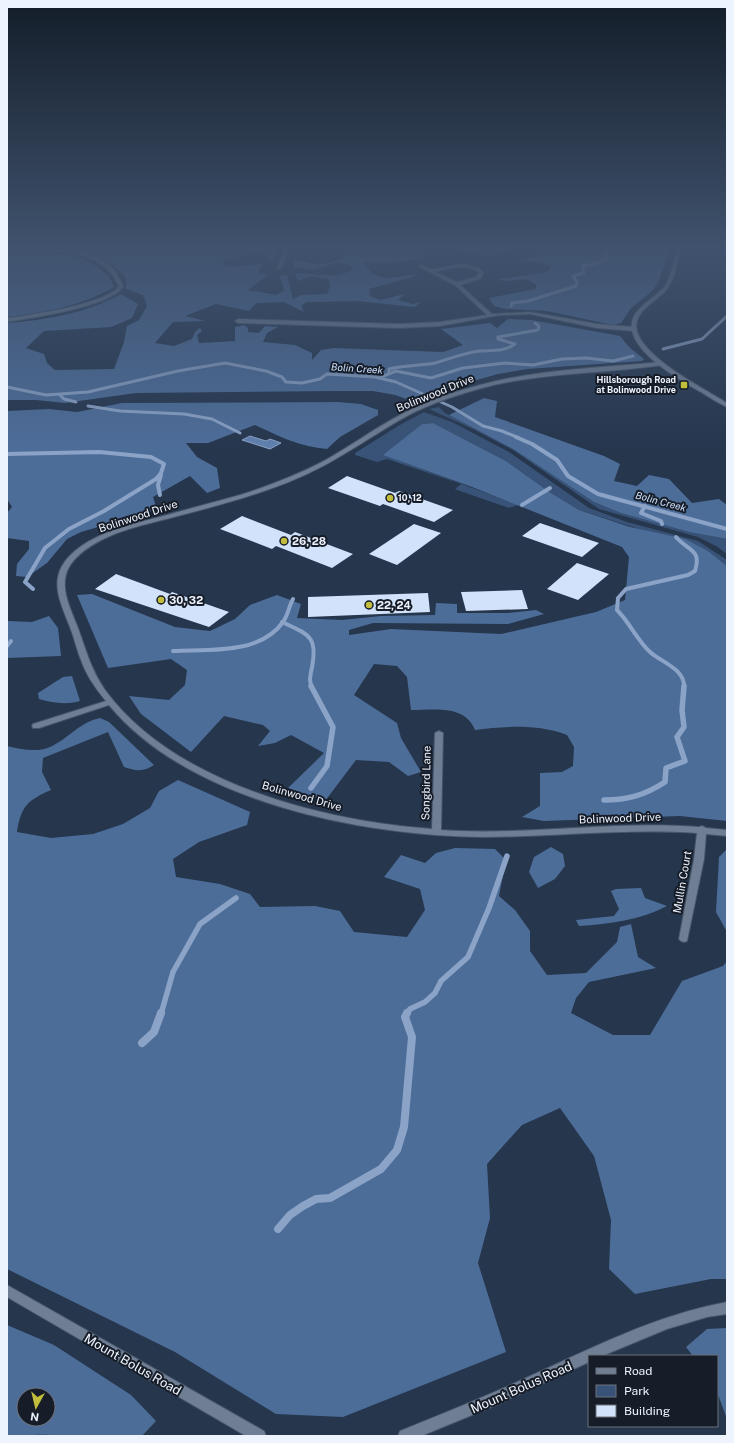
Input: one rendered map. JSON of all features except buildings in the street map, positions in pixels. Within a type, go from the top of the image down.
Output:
[{"type":"street","points":[[7,320],[39,315]]},
{"type":"street","points":[[238,321],[256,324],[403,326],[440,324],[488,315]]},
{"type":"street","points":[[545,315],[597,326],[634,329]]},
{"type":"street","points":[[637,315],[634,329],[644,347],[662,364],[727,405]]},
{"type":"street","name":"Bolinwood Drive","points":[[662,364],[530,376],[480,386],[433,403],[398,419],[338,456],[282,483],[128,528],[95,542],[73,557],[64,568],[60,580],[60,592],[63,604],[71,619],[89,670],[110,702],[142,734],[182,760],[232,786],[289,805],[337,818],[385,827],[436,833],[516,833],[619,827],[702,829],[727,833]]},
{"type":"street","points":[[36,726],[110,702]]},
{"type":"street","name":"Songbird Lane","points":[[436,833],[439,733]]},
{"type":"street","name":"Mullin Court","points":[[684,939],[699,860],[702,829]]},
{"type":"street","name":"Mount Bolus Road","points":[[7,1291],[259,1436]]},
{"type":"street","name":"Mount Bolus Road","points":[[590,1355],[645,1330],[696,1313],[727,1308]]},
{"type":"street","name":"Mount Bolus Road","points":[[405,1436],[469,1410],[588,1356]]},
{"type":"green space","points":[[439,407],[445,413],[513,449],[594,502],[621,513],[689,532],[727,539],[727,554],[716,546],[698,537],[599,509],[513,450],[473,429],[429,409]]},
{"type":"green space","points":[[424,412],[452,422],[509,452],[589,508],[627,522],[698,541],[727,560],[727,566],[708,551],[579,510],[551,493],[506,461],[433,423],[422,424],[384,455],[518,505],[509,508],[457,490],[455,489],[461,484],[387,459],[377,462],[355,455],[355,453],[398,426]]},
{"type":"shaded area","points":[[61,315],[133,315],[132,318],[111,327],[44,331],[26,348],[44,354],[47,363],[55,370],[114,369],[124,342],[127,326],[139,320],[142,315],[187,315],[185,316],[205,321],[173,322],[155,343],[174,346],[192,339],[195,332],[200,328],[202,331],[197,335],[199,343],[235,341],[235,327],[244,325],[248,328],[248,332],[259,333],[265,326],[278,327],[267,333],[263,342],[295,345],[312,353],[312,360],[321,350],[334,348],[443,352],[463,345],[441,329],[490,323],[497,328],[508,319],[532,320],[620,336],[630,348],[644,359],[642,361],[527,369],[498,374],[452,387],[424,400],[415,402],[395,395],[373,391],[136,393],[65,403],[36,400],[7,400],[7,323],[51,318]]},
{"type":"shaded area","points":[[567,315],[626,315],[621,323],[613,325]]},
{"type":"shaded area","points":[[484,398],[497,401],[495,417],[604,456],[620,464],[614,481],[637,486],[649,475],[669,479],[692,503],[719,499],[727,505],[727,539],[689,532],[621,513],[594,502],[513,449],[449,415]]},
{"type":"shaded area","points":[[338,402],[361,404],[378,410],[378,415],[340,437],[327,449],[308,446],[281,437],[255,425],[208,443],[186,443],[197,457],[217,468],[220,488],[207,493],[190,476],[153,497],[157,510],[81,532],[67,539],[47,563],[27,577],[16,576],[17,564],[29,549],[29,541],[7,538],[7,513],[12,507],[7,499],[7,411],[49,409],[77,412],[122,403]]},
{"type":"shaded area","points":[[433,423],[506,461],[551,493],[579,510],[630,527],[685,539],[708,551],[727,566],[727,821],[680,816],[544,821],[522,817],[540,806],[540,773],[562,772],[573,766],[574,747],[567,735],[545,729],[522,727],[475,730],[464,716],[456,712],[439,709],[411,710],[407,677],[397,666],[374,664],[354,695],[397,723],[401,738],[421,772],[408,776],[389,762],[356,760],[325,801],[288,788],[324,753],[291,735],[275,743],[258,746],[270,731],[263,725],[224,716],[191,752],[141,714],[129,696],[169,700],[185,685],[187,670],[171,659],[108,668],[77,595],[92,594],[175,627],[210,631],[235,619],[250,605],[277,595],[301,604],[297,618],[342,620],[381,616],[435,615],[436,603],[457,604],[457,613],[508,613],[536,610],[544,614],[508,624],[373,623],[349,630],[349,635],[391,629],[501,634],[596,612],[625,600],[629,557],[622,547],[472,487],[383,455],[422,424]]},
{"type":"shaded area","points":[[250,436],[266,441],[270,439],[281,443],[270,449],[242,440]]},
{"type":"shaded area","points":[[49,616],[58,628],[61,656],[7,658],[7,621],[32,622]]},
{"type":"shaded area","points":[[72,676],[80,701],[60,703],[39,699],[38,693],[63,677]]},
{"type":"shaded area","points":[[100,718],[109,722],[154,765],[147,769],[140,770],[124,767],[108,732],[43,758],[42,772],[51,790],[37,797],[27,805],[23,810],[17,832],[51,838],[93,834],[123,824],[150,808],[159,791],[178,780],[250,812],[247,825],[199,842],[173,859],[176,877],[220,884],[250,894],[260,907],[315,906],[340,911],[354,932],[407,937],[425,910],[420,889],[384,877],[401,855],[425,863],[436,853],[455,848],[495,849],[506,860],[499,896],[515,910],[530,931],[530,951],[547,975],[586,973],[617,942],[620,927],[631,924],[638,957],[656,968],[589,982],[576,998],[571,1013],[613,1035],[650,1035],[682,981],[723,966],[727,961],[727,1279],[711,1279],[635,1294],[609,1269],[611,1220],[594,1156],[560,1108],[522,1125],[487,1164],[490,1218],[478,1263],[506,1352],[343,1417],[276,1414],[175,1352],[7,1269],[7,746],[28,750],[45,749],[56,744],[86,723]]},
{"type":"shaded area","points":[[551,847],[563,854],[565,866],[555,879],[538,888],[529,872],[534,857]]},
{"type":"shaded area","points":[[727,849],[727,932],[716,912],[719,857]]},
{"type":"shaded area","points":[[641,888],[645,898],[667,906],[636,918],[602,924],[579,926],[576,920],[614,916],[619,909],[611,891],[616,889]]},
{"type":"shaded area","points":[[7,1325],[54,1345],[131,1395],[156,1421],[142,1436],[7,1436]]},
{"type":"shaded area","points":[[727,1328],[727,1419],[718,1395],[718,1355],[692,1355],[686,1347],[707,1329]]},
{"type":"waterway","points":[[663,349],[702,339],[727,316]]},
{"type":"waterway","points":[[389,373],[389,369],[435,363],[473,352],[498,350],[511,347],[515,344],[498,339],[498,337],[538,330],[539,326],[535,323]]},
{"type":"waterway","points":[[381,377],[396,371],[431,378],[463,368],[505,363],[533,365],[562,359],[586,358],[613,361],[633,356]]},
{"type":"waterway","name":"Bolin Creek","points":[[7,387],[46,395],[88,392],[178,371],[225,363],[266,371],[282,377],[286,382],[302,383],[320,379],[327,374],[375,377],[396,382],[452,407],[483,426],[502,431],[519,438]]},
{"type":"waterway","points":[[60,395],[64,399],[76,402]]},
{"type":"waterway","points":[[88,406],[120,411],[184,414],[212,419],[240,433]]},
{"type":"waterway","name":"Bolin Creek","points":[[516,437],[532,444],[557,460],[568,476],[598,494],[645,507]]},
{"type":"waterway","points":[[7,454],[99,452],[151,457],[164,464],[161,473],[156,479],[104,511],[69,529],[45,548],[25,582],[33,589]]},
{"type":"waterway","points":[[160,495],[158,485],[161,475]]},
{"type":"waterway","points":[[522,505],[550,488]]},
{"type":"waterway","name":"Bolin Creek","points":[[645,507],[727,529]]},
{"type":"waterway","points":[[645,507],[641,513],[661,521],[662,524]]},
{"type":"waterway","points":[[676,537],[695,554],[697,558],[695,571],[688,575],[626,589],[618,598],[617,610],[650,652],[672,666],[681,675],[684,687]]},
{"type":"waterway","points":[[283,622],[293,599]]},
{"type":"waterway","points":[[173,651],[217,650],[247,645],[261,640],[273,633],[283,622]]},
{"type":"waterway","points":[[283,622],[306,634],[313,644],[314,651],[310,680],[312,687]]},
{"type":"waterway","points":[[7,646],[11,641]]},
{"type":"waterway","points":[[311,686],[333,727],[327,766],[311,788]]},
{"type":"waterway","points":[[604,800],[629,798],[650,790],[665,782],[666,768],[685,761],[677,737],[684,727],[682,710],[684,687]]},
{"type":"waterway","points":[[407,1014],[410,1009],[425,1002],[435,993],[441,981],[468,957],[489,908],[507,856]]},
{"type":"waterway","points":[[161,1014],[173,972],[200,924],[236,898]]},
{"type":"waterway","points":[[142,1043],[154,1032],[161,1013]]},
{"type":"waterway","points":[[278,1229],[290,1215],[303,1206],[316,1199],[330,1198],[381,1169],[397,1150],[404,1127],[412,1037],[405,1017],[407,1013]]},
{"type":"place","name":"Hillsborough Road at Bolinwood Drive","points":[[684,385]]},
{"type":"place","name":"10, 12","points":[[390,498]]},
{"type":"place","name":"26, 28","points":[[284,541]]},
{"type":"place","name":"30, 32","points":[[161,600]]},
{"type":"place","name":"22, 24","points":[[369,605]]}]
